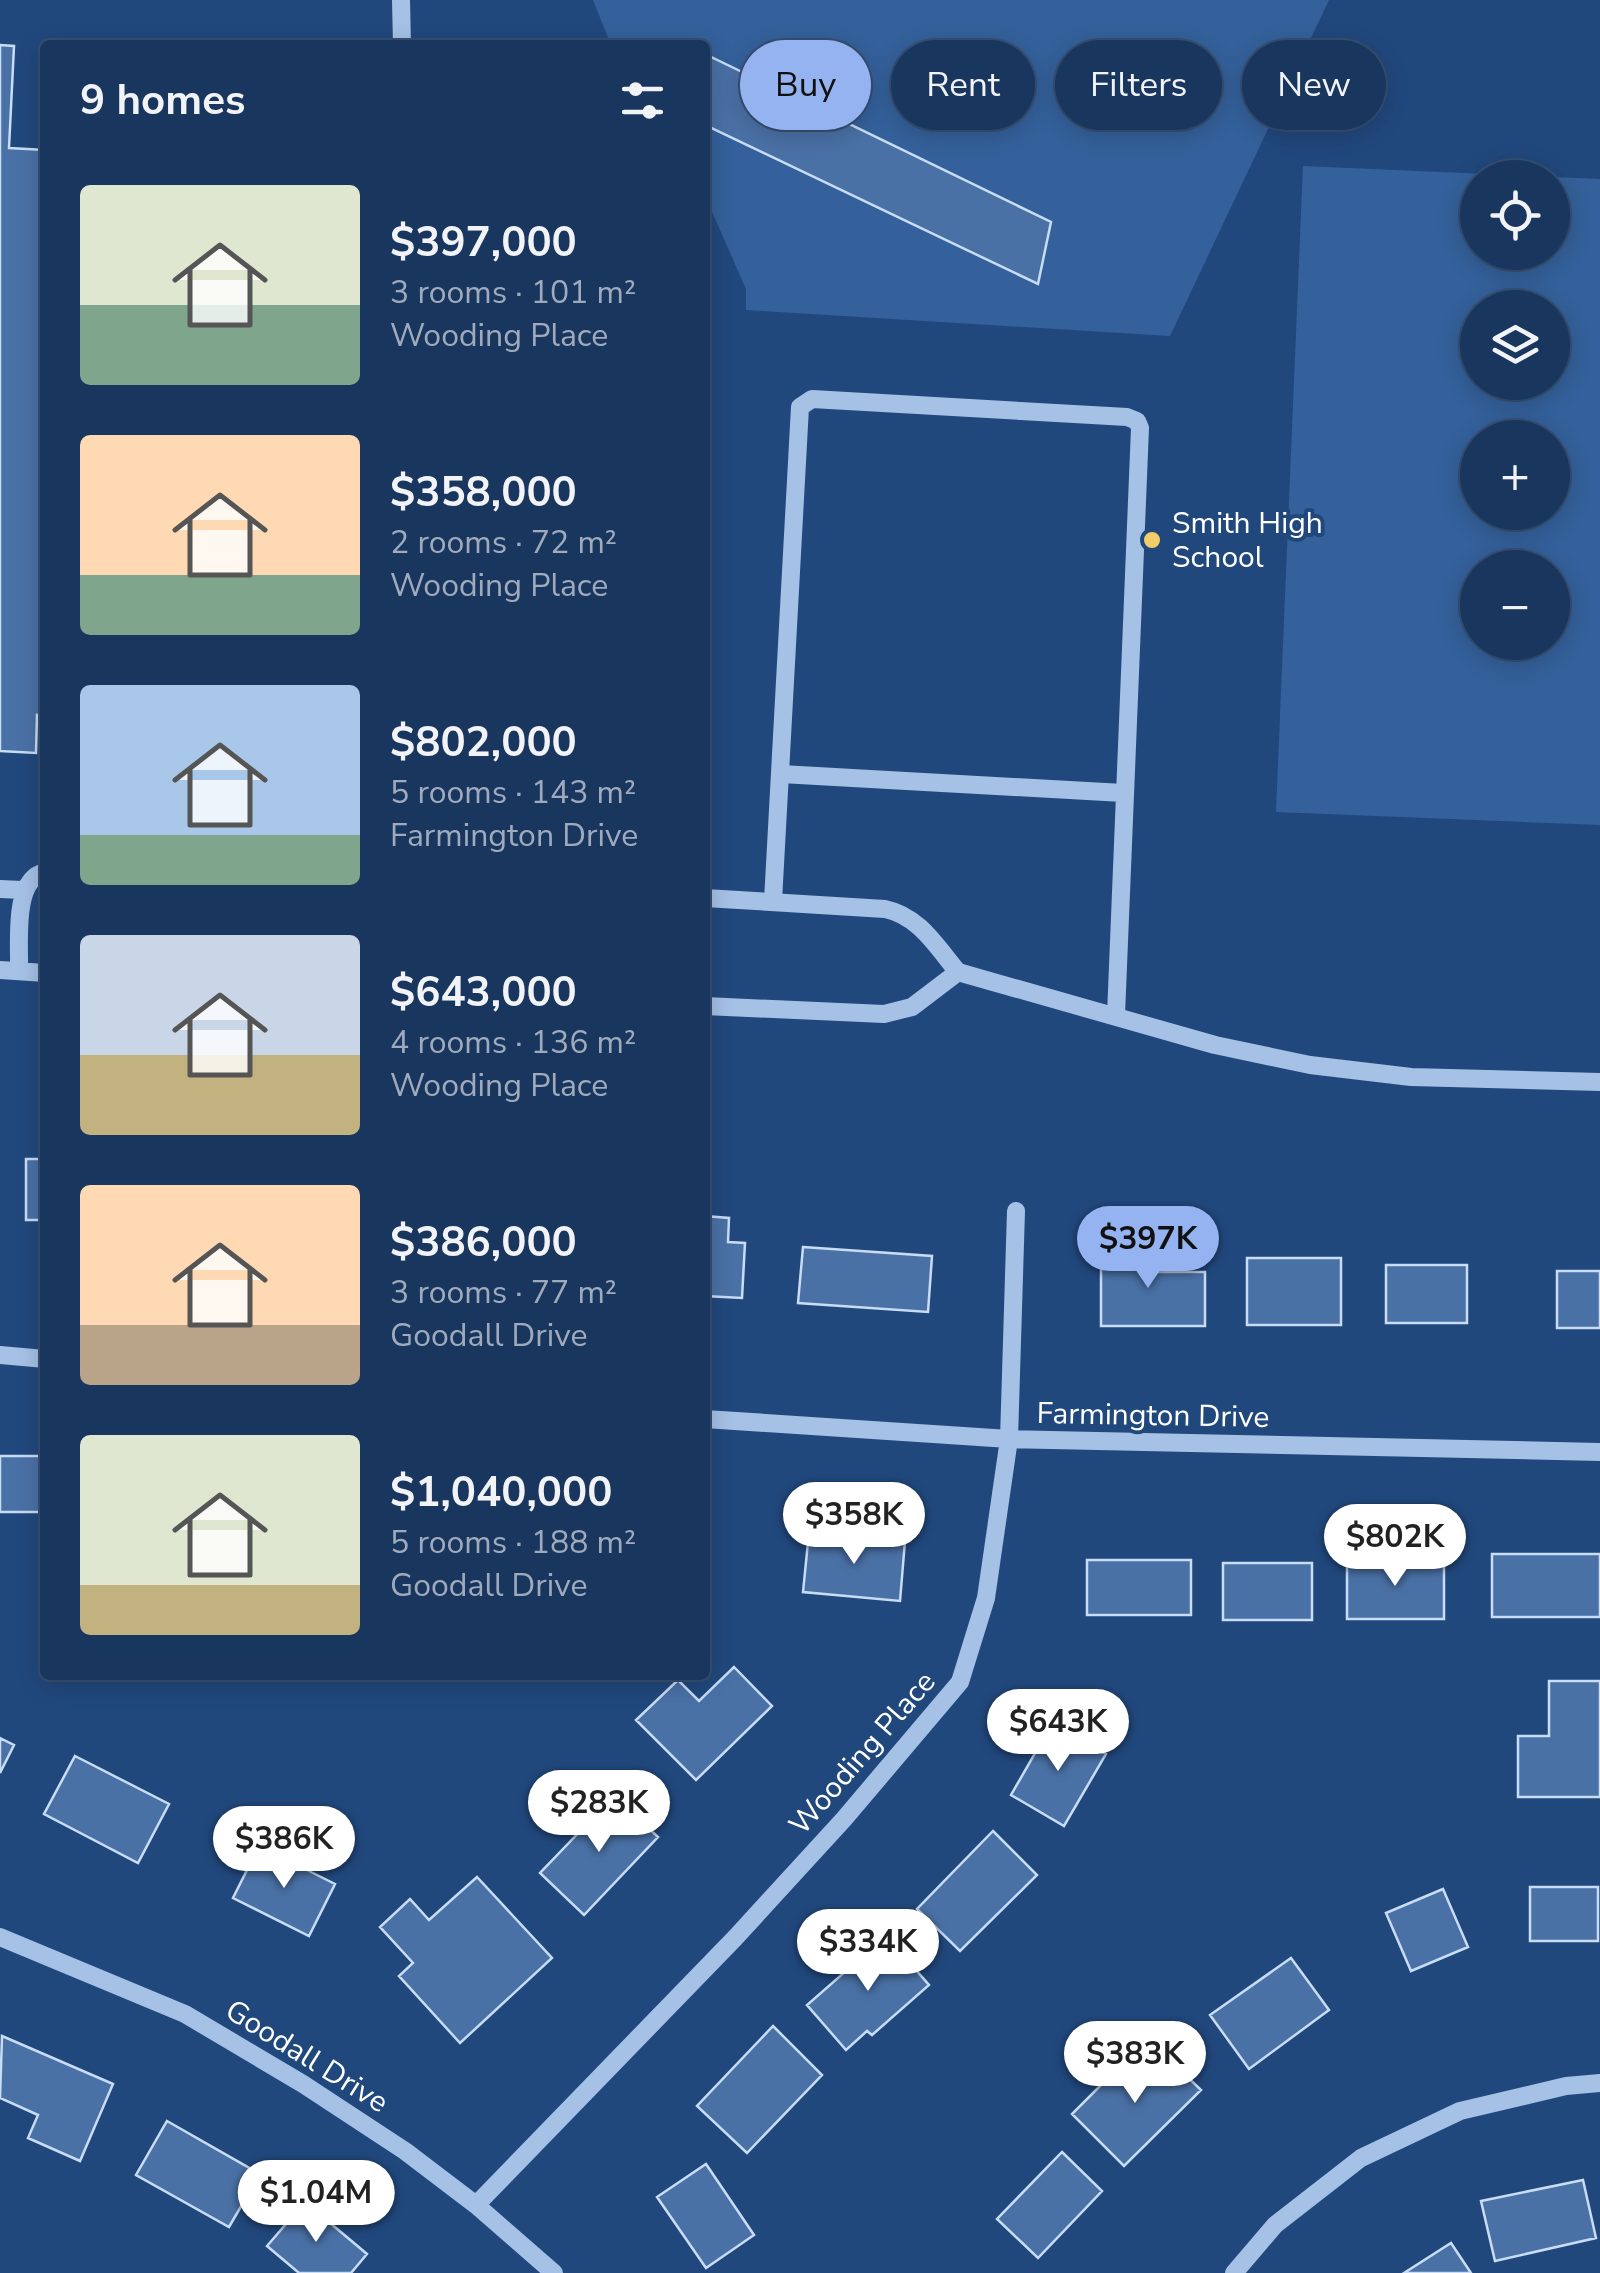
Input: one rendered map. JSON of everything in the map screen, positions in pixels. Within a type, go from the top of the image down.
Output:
[{"type":"street","points":[[401,0],[402,40]]},
{"type":"street","points":[[773,901],[800,407],[812,399],[1126,417],[1138,421],[1140,428],[1116,1015]]},
{"type":"street","points":[[780,774],[1124,793]]},
{"type":"street","points":[[40,873],[22,890],[10,971],[40,972]]},
{"type":"street","points":[[0,889],[22,890]]},
{"type":"street","points":[[710,898],[903,913],[913,919],[958,972],[1215,1045],[1411,1078],[1600,1082]]},
{"type":"street","points":[[710,1006],[884,1014],[912,1007],[958,972]]},
{"type":"street","name":"Wooding Place","points":[[476,2205],[700,1976],[857,1804],[960,1682],[986,1598],[1009,1439],[1016,1211]]},
{"type":"street","points":[[0,1355],[40,1359]]},
{"type":"street","name":"Farmington Drive","points":[[710,1419],[1009,1439],[1600,1452]]},
{"type":"street","name":"Goodall Drive","points":[[0,1937],[186,2014],[304,2084],[405,2150],[554,2273]]},
{"type":"street","points":[[1234,2273],[1276,2225],[1361,2158],[1460,2111],[1566,2086],[1600,2083]]},
{"type":"shaded area","points":[[593,0],[1329,0],[1310,40],[1242,40],[1242,130],[1267,130],[1170,336],[746,310],[746,289],[710,207],[710,40],[609,40]]},
{"type":"shaded area","points":[[1303,166],[1460,173],[1460,270],[1570,270],[1570,178],[1600,179],[1600,825],[1276,812]]},
{"type":"building","points":[[0,45],[14,46],[9,148],[40,150],[40,715],[37,715],[36,753],[0,751]]},
{"type":"building","points":[[710,56],[740,71],[740,130],[862,130],[1051,222],[1038,284],[710,127]]},
{"type":"building","points":[[26,1159],[40,1159],[40,1220],[26,1220]]},
{"type":"building","points":[[710,1216],[729,1218],[728,1242],[745,1243],[742,1298],[710,1296]]},
{"type":"building","points":[[1101,1246],[1153,1246],[1153,1272],[1205,1272],[1205,1326],[1101,1326]]},
{"type":"building","points":[[803,1247],[932,1256],[928,1312],[798,1303]]},
{"type":"building","points":[[1247,1258],[1341,1258],[1341,1325],[1247,1325]]},
{"type":"building","points":[[1386,1265],[1467,1265],[1467,1323],[1386,1323]]},
{"type":"building","points":[[1557,1271],[1600,1271],[1600,1328],[1557,1328]]},
{"type":"building","points":[[0,1456],[40,1456],[40,1512],[0,1512]]},
{"type":"building","points":[[809,1532],[905,1541],[900,1601],[803,1592]]},
{"type":"building","points":[[1492,1554],[1600,1554],[1600,1617],[1492,1617]]},
{"type":"building","points":[[1347,1558],[1444,1558],[1444,1619],[1347,1619]]},
{"type":"building","points":[[1087,1560],[1191,1560],[1191,1615],[1087,1615]]},
{"type":"building","points":[[1223,1563],[1312,1563],[1312,1620],[1223,1620]]},
{"type":"building","points":[[734,1667],[772,1706],[696,1780],[636,1720],[678,1680],[699,1701]]},
{"type":"building","points":[[1549,1681],[1600,1681],[1600,1797],[1518,1797],[1518,1736],[1549,1736]]},
{"type":"building","points":[[1053,1722],[1106,1754],[1064,1826],[1011,1795]]},
{"type":"building","points":[[0,1738],[14,1745],[0,1773]]},
{"type":"building","points":[[75,1756],[169,1804],[138,1863],[44,1814]]},
{"type":"building","points":[[614,1796],[658,1837],[584,1915],[540,1873]]},
{"type":"building","points":[[993,1831],[1037,1875],[960,1951],[917,1909]]},
{"type":"building","points":[[259,1846],[335,1884],[309,1936],[233,1898]]},
{"type":"building","points":[[477,1877],[552,1958],[460,2043],[399,1976],[413,1963],[380,1927],[410,1899],[429,1920]]},
{"type":"building","points":[[1530,1887],[1598,1887],[1598,1941],[1530,1941]]},
{"type":"building","points":[[1443,1889],[1468,1947],[1411,1971],[1386,1913]]},
{"type":"building","points":[[886,1936],[929,1985],[872,2035],[867,2031],[846,2050],[807,2005]]},
{"type":"building","points":[[1291,1958],[1329,2010],[1249,2069],[1210,2015]]},
{"type":"building","points":[[773,2026],[822,2075],[747,2153],[697,2106]]},
{"type":"building","points":[[2,2036],[113,2084],[80,2161],[28,2138],[38,2115],[0,2098]]},
{"type":"building","points":[[1166,2056],[1201,2090],[1124,2166],[1072,2114],[1129,2057],[1147,2075]]},
{"type":"building","points":[[167,2121],[260,2174],[229,2227],[136,2175]]},
{"type":"building","points":[[1062,2152],[1102,2191],[1038,2258],[997,2219]]},
{"type":"building","points":[[706,2164],[754,2235],[706,2268],[657,2197]]},
{"type":"building","points":[[1583,2180],[1596,2238],[1495,2261],[1481,2201]]},
{"type":"building","points":[[305,2202],[367,2254],[351,2273],[299,2273],[267,2246]]},
{"type":"building","points":[[1451,2243],[1471,2273],[1404,2273]]},
{"type":"place","name":"Smith High School","points":[[1152,540]]}]
